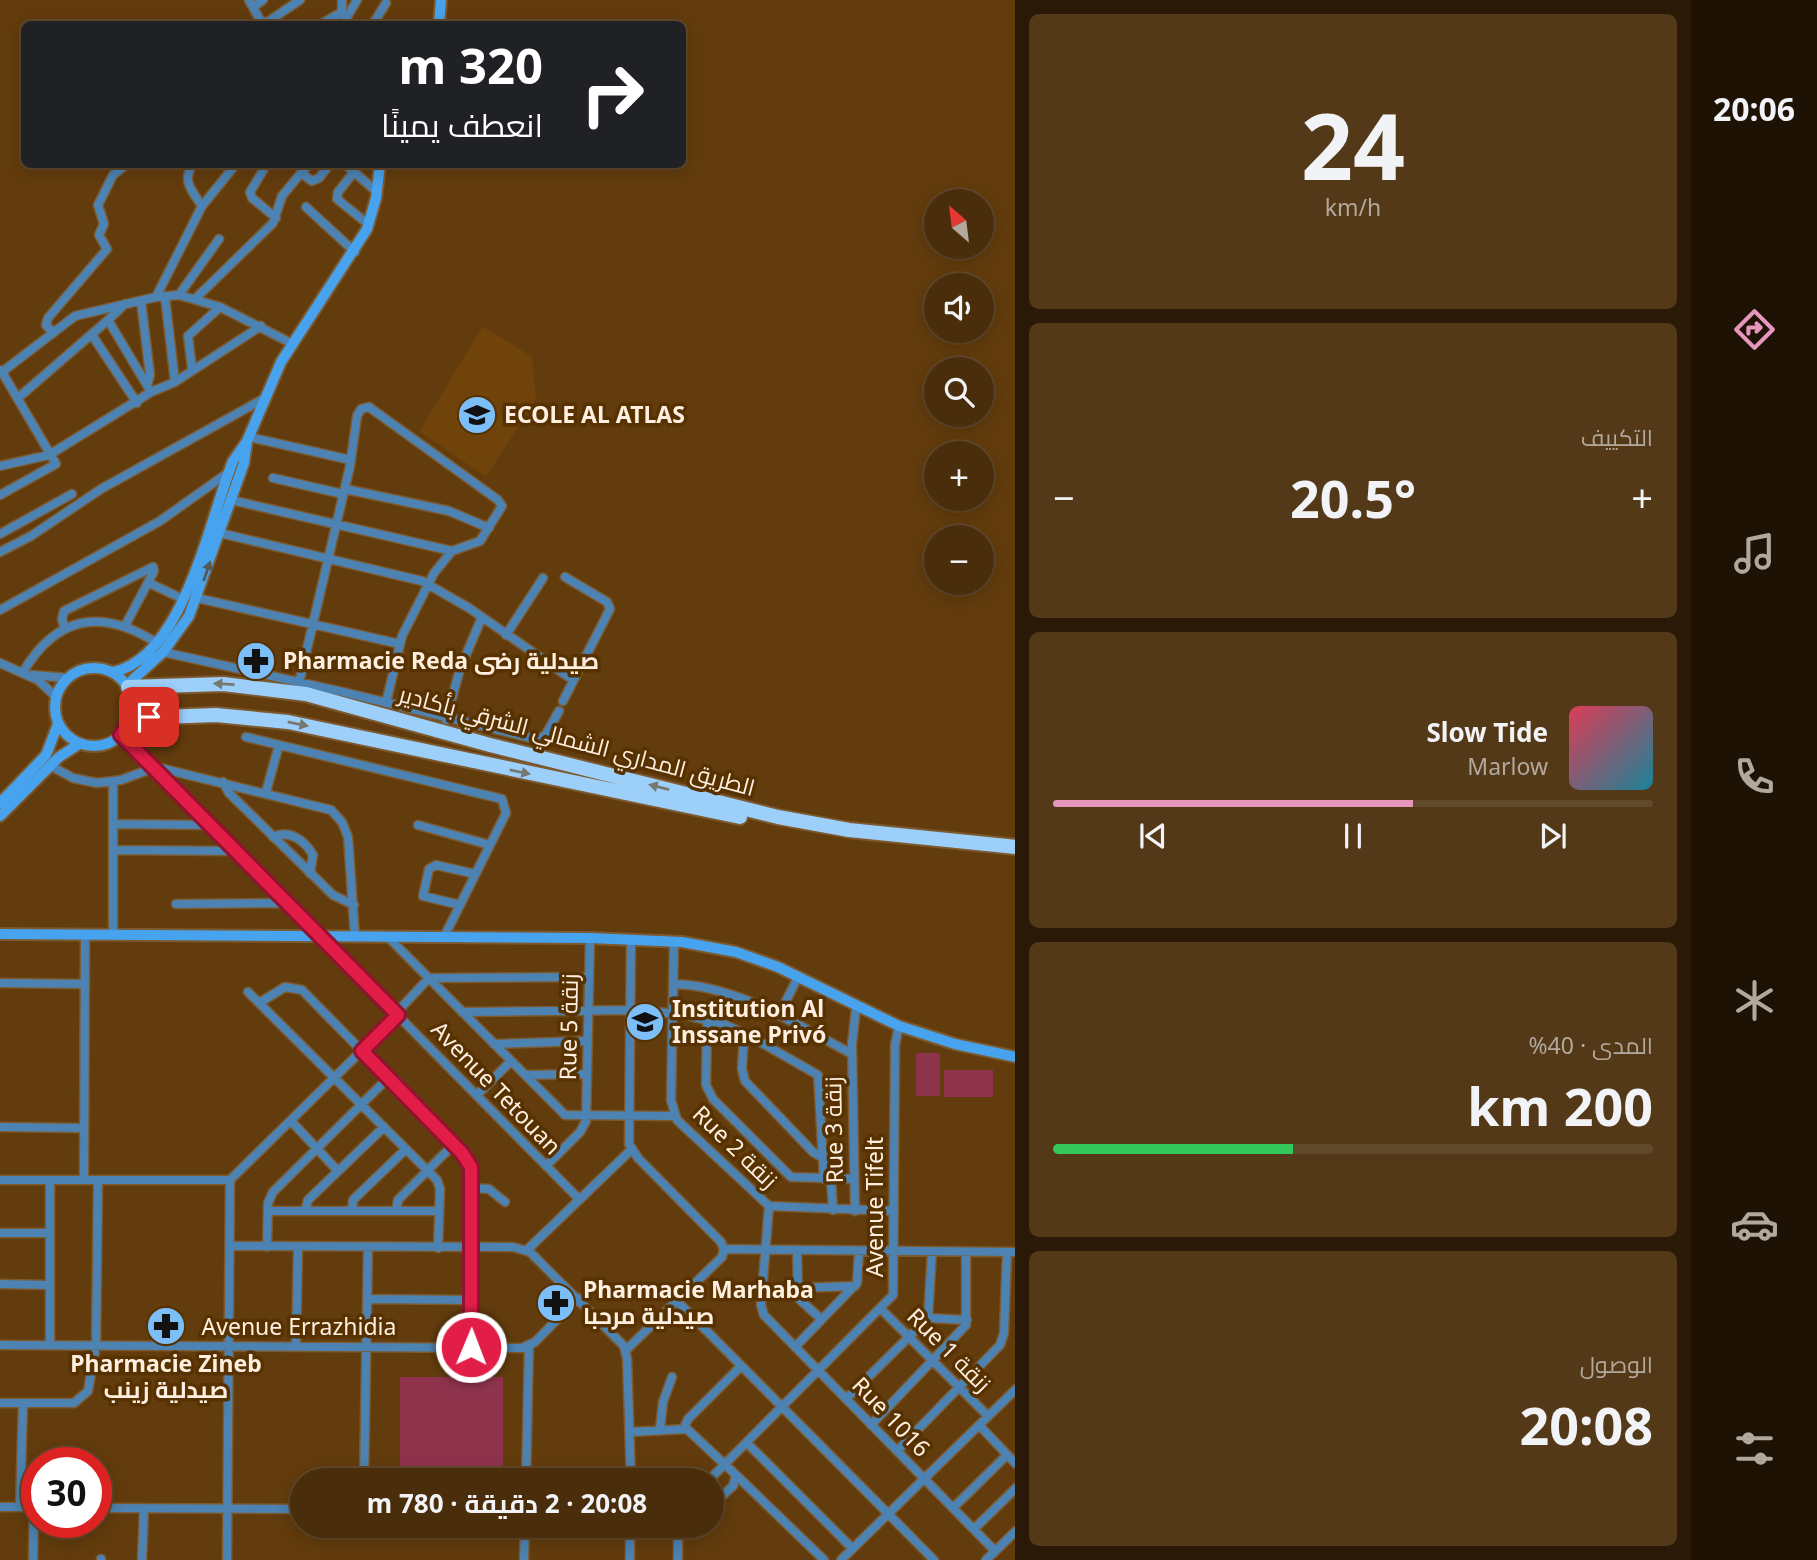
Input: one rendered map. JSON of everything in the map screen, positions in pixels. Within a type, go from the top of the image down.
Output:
[{"type":"highway","name":"الطريق المداري الشمالي الشرقي بأكادير","points":[[128,686],[214,683],[306,694],[502,748],[778,817],[849,830],[1015,847]]},
{"type":"highway","name":"الطريق المداري الشمالي الشرقي بأكادير","points":[[132,718],[216,715],[288,722],[810,833],[1015,855]]},
{"type":"street","points":[[261,21],[251,3],[263,0]]},
{"type":"street","points":[[269,21],[300,0]]},
{"type":"street","points":[[342,0],[342,21]]},
{"type":"street","points":[[344,21],[357,0]]},
{"type":"street","points":[[439,21],[441,0]]},
{"type":"street","points":[[375,21],[386,3]]},
{"type":"street","points":[[326,21],[342,12]]},
{"type":"street","points":[[53,334],[46,325],[48,318],[107,250],[99,234],[104,224],[98,205],[113,175],[122,168]]},
{"type":"street","points":[[192,168],[187,178],[189,187],[202,206]]},
{"type":"street","points":[[174,382],[161,297],[202,206],[233,168]]},
{"type":"street","points":[[265,168],[250,192],[252,198],[276,218]]},
{"type":"street","points":[[195,299],[276,218],[282,196],[305,168]]},
{"type":"street","points":[[301,173],[316,180],[326,168]]},
{"type":"street","points":[[350,168],[377,192]]},
{"type":"street","points":[[26,674],[69,677],[86,669],[113,672],[138,662],[160,647],[183,599],[235,465],[291,343],[355,252],[369,225],[380,168]]},
{"type":"street","points":[[354,172],[338,192],[337,199],[369,225]]},
{"type":"street","points":[[306,207],[355,252]]},
{"type":"street","points":[[179,295],[219,239]]},
{"type":"street","points":[[0,495],[56,464],[1,371],[75,316],[179,295],[220,307],[291,343]]},
{"type":"street","points":[[141,301],[150,375],[149,389]]},
{"type":"street","points":[[18,398],[125,304]]},
{"type":"street","points":[[192,369],[188,336],[220,307]]},
{"type":"street","points":[[108,320],[149,389]]},
{"type":"street","points":[[0,466],[49,455],[137,403],[149,389],[174,382],[261,326]]},
{"type":"street","points":[[92,334],[137,403]]},
{"type":"street","points":[[0,552],[31,536],[101,489],[265,398]]},
{"type":"street","points":[[231,500],[336,523],[452,551],[474,546],[501,510],[500,502],[369,407],[358,413],[351,460],[344,491],[336,523],[327,558],[299,683]]},
{"type":"street","points":[[248,439],[351,460]]},
{"type":"street","points":[[128,686],[160,647],[184,624],[197,598],[231,500],[235,465]]},
{"type":"street","points":[[0,610],[159,521],[235,465]]},
{"type":"street","points":[[273,478],[449,511],[489,528]]},
{"type":"street","points":[[0,534],[72,494]]},
{"type":"street","points":[[220,533],[409,576],[428,584],[482,617],[573,680]]},
{"type":"street","points":[[386,703],[400,644],[428,584],[452,551]]},
{"type":"street","points":[[65,629],[62,619],[64,611],[153,567],[149,583],[125,626]]},
{"type":"street","points":[[563,701],[610,606],[565,577]]},
{"type":"street","points":[[506,635],[543,578]]},
{"type":"street","points":[[149,583],[183,599]]},
{"type":"street","points":[[197,598],[400,644]]},
{"type":"street","points":[[446,720],[460,669],[482,617]]},
{"type":"street","points":[[26,674],[40,647],[65,629],[97,620],[125,626],[160,647],[446,720],[538,740],[545,736],[559,711]]},
{"type":"street","points":[[0,663],[26,674],[56,697]]},
{"type":"street","points":[[69,677],[56,697],[58,724],[67,736],[79,744],[102,746],[121,735],[132,718],[134,702],[128,686],[113,672]]},
{"type":"street","points":[[0,803],[50,749],[58,724]]},
{"type":"street","name":"Avenue Tetouan","points":[[121,735],[578,1199]]},
{"type":"street","points":[[246,737],[499,797],[505,804],[506,813],[444,937]]},
{"type":"street","points":[[0,816],[59,758],[79,744]]},
{"type":"street","points":[[266,792],[279,745]]},
{"type":"street","points":[[50,749],[59,758]]},
{"type":"street","points":[[51,766],[80,780],[113,782],[152,766],[322,806],[339,817],[348,837],[355,937]]},
{"type":"street","points":[[113,782],[113,935]]},
{"type":"street","points":[[223,782],[229,793],[333,895],[354,905]]},
{"type":"street","points":[[113,824],[209,825]]},
{"type":"street","points":[[418,825],[490,845]]},
{"type":"street","points":[[273,836],[281,834],[299,838],[313,855],[310,873]]},
{"type":"street","points":[[113,850],[235,851]]},
{"type":"street","points":[[460,905],[423,896],[429,869],[436,865],[475,874]]},
{"type":"street","points":[[176,904],[287,903]]},
{"type":"street","points":[[0,934],[590,938],[674,942],[736,952],[799,978],[856,1008],[899,1026],[963,1047],[1015,1057]]},
{"type":"street","points":[[83,1179],[85,935]]},
{"type":"street","points":[[388,937],[565,1115],[586,1117],[675,1116],[671,1104],[674,942]]},
{"type":"street","name":"Rue 5 زنقة","points":[[586,1117],[590,938]]},
{"type":"street","points":[[631,939],[628,1117],[632,1149],[724,1250],[1011,1252],[1003,1337],[998,1348],[897,1451]]},
{"type":"street","points":[[0,1180],[230,1180],[362,1051],[429,978],[589,977]]},
{"type":"street","points":[[779,1015],[799,978]]},
{"type":"street","points":[[0,983],[85,984]]},
{"type":"street","points":[[673,984],[719,992],[779,1015],[852,1054]]},
{"type":"street","points":[[259,1003],[285,987],[298,988],[454,1144],[468,1162],[473,1188],[471,1347]]},
{"type":"street","points":[[248,992],[428,1170],[440,1186],[438,1248]]},
{"type":"street","name":"Rue 3 زنقة","points":[[855,1211],[852,1054],[856,1008]]},
{"type":"street","points":[[462,1012],[630,1010],[672,1013],[708,1020],[744,1033],[818,1075],[823,1158],[833,1210]]},
{"type":"street","points":[[708,1020],[706,1085],[713,1100],[789,1176],[798,1179],[854,1179]]},
{"type":"street","name":"Avenue Tifelt","points":[[722,1468],[882,1310],[894,1292],[895,1045],[899,1026]]},
{"type":"street","points":[[744,1033],[742,1069],[745,1081],[813,1152],[823,1158]]},
{"type":"street","points":[[494,1044],[588,1041]]},
{"type":"street","points":[[477,1095],[511,1061]]},
{"type":"street","points":[[526,1075],[587,1074]]},
{"type":"street","points":[[267,1247],[268,1212],[273,1192],[388,1078]]},
{"type":"street","name":"Rue 2 زنقة","points":[[675,1116],[769,1206],[894,1211]]},
{"type":"street","points":[[546,1166],[580,1132],[586,1117]]},
{"type":"street","points":[[291,1121],[338,1171]]},
{"type":"street","points":[[0,1127],[84,1128]]},
{"type":"street","points":[[305,1211],[308,1200],[384,1127]]},
{"type":"street","points":[[396,1211],[398,1200],[454,1144]]},
{"type":"street","points":[[352,1211],[353,1200],[406,1149]]},
{"type":"street","points":[[527,1250],[632,1149]]},
{"type":"street","points":[[50,1180],[50,1345]]},
{"type":"street","points":[[0,1404],[74,1403],[80,1400],[89,1387],[96,1345],[98,1180]]},
{"type":"street","points":[[227,1560],[230,1180]]},
{"type":"street","points":[[473,1188],[493,1191],[505,1202]]},
{"type":"street","name":"Rue 2 زنقة","points":[[762,1308],[769,1206]]},
{"type":"street","points":[[268,1212],[439,1211]]},
{"type":"street","points":[[0,1233],[50,1233]]},
{"type":"street","points":[[230,1246],[527,1250],[578,1298],[621,1342],[625,1350],[631,1468]]},
{"type":"street","points":[[296,1346],[298,1248]]},
{"type":"street","points":[[364,1468],[368,1248]]},
{"type":"street","points":[[625,1350],[678,1302],[722,1257],[724,1250]]},
{"type":"street","points":[[797,1250],[796,1288],[800,1301],[821,1320]]},
{"type":"street","points":[[795,1347],[855,1286],[860,1276],[859,1251]]},
{"type":"street","points":[[846,1399],[928,1318],[932,1251]]},
{"type":"street","points":[[872,1425],[962,1332],[967,1320],[966,1252]]},
{"type":"street","points":[[0,1284],[50,1285]]},
{"type":"street","points":[[796,1288],[855,1286]]},
{"type":"street","points":[[526,1468],[529,1346],[578,1298]]},
{"type":"street","points":[[368,1299],[472,1300]]},
{"type":"street","points":[[678,1302],[934,1560]]},
{"type":"street","name":"Rue 1016","points":[[762,1308],[766,1318],[995,1551]]},
{"type":"street","name":"Rue 1 زنقة","points":[[882,1310],[988,1416]]},
{"type":"street","points":[[928,1318],[967,1320]]},
{"type":"street","name":"Avenue Errazhidia","points":[[0,1345],[529,1346]]},
{"type":"street","points":[[684,1428],[688,1419],[741,1366]]},
{"type":"street","points":[[660,1429],[663,1402],[672,1377]]},
{"type":"street","points":[[841,1560],[1015,1390]]},
{"type":"street","points":[[0,1507],[20,1507],[23,1403]]},
{"type":"street","points":[[979,1425],[1015,1463]]},
{"type":"street","points":[[631,1432],[684,1428],[726,1464],[824,1560]]},
{"type":"street","points":[[747,1443],[852,1549]]},
{"type":"street","points":[[953,1508],[1007,1455]]},
{"type":"street","points":[[724,1494],[733,1486],[736,1475]]},
{"type":"street","points":[[974,1529],[1015,1489]]},
{"type":"street","points":[[112,1508],[290,1509]]},
{"type":"street","points":[[142,1560],[144,1508]]},
{"type":"street","points":[[986,1560],[1015,1532]]},
{"type":"street","points":[[33,1560],[34,1538]]},
{"type":"street","points":[[524,1560],[525,1538]]},
{"type":"street","points":[[630,1560],[631,1538]]},
{"type":"street","points":[[678,1538],[678,1560]]},
{"type":"shaded area","name":"ECOLE AL ATLAS","points":[[483,326],[532,357],[536,399],[486,477],[419,431]]},
{"type":"shaded area","points":[[916,1053],[940,1053],[940,1096],[916,1096]]},
{"type":"shaded area","points":[[944,1070],[993,1070],[993,1097],[944,1097]]},
{"type":"shaded area","points":[[400,1377],[503,1377],[503,1468],[400,1468]]},
{"type":"place","name":"ECOLE AL ATLAS","points":[[477,415]]},
{"type":"place","name":"Pharmacie Reda صيدلية رضى","points":[[256,661]]},
{"type":"place","name":"Institution Al Inssane Privó","points":[[645,1022]]},
{"type":"place","name":"Pharmacie Marhaba صيدلية مرحبا","points":[[556,1303]]},
{"type":"place","name":"Pharmacie Zineb صيدلية زينب","points":[[166,1326]]},
{"type":"route","points":[[149,717],[132,718],[121,735],[398,1015],[362,1051],[462,1153],[471,1167],[471,1347]]}]
